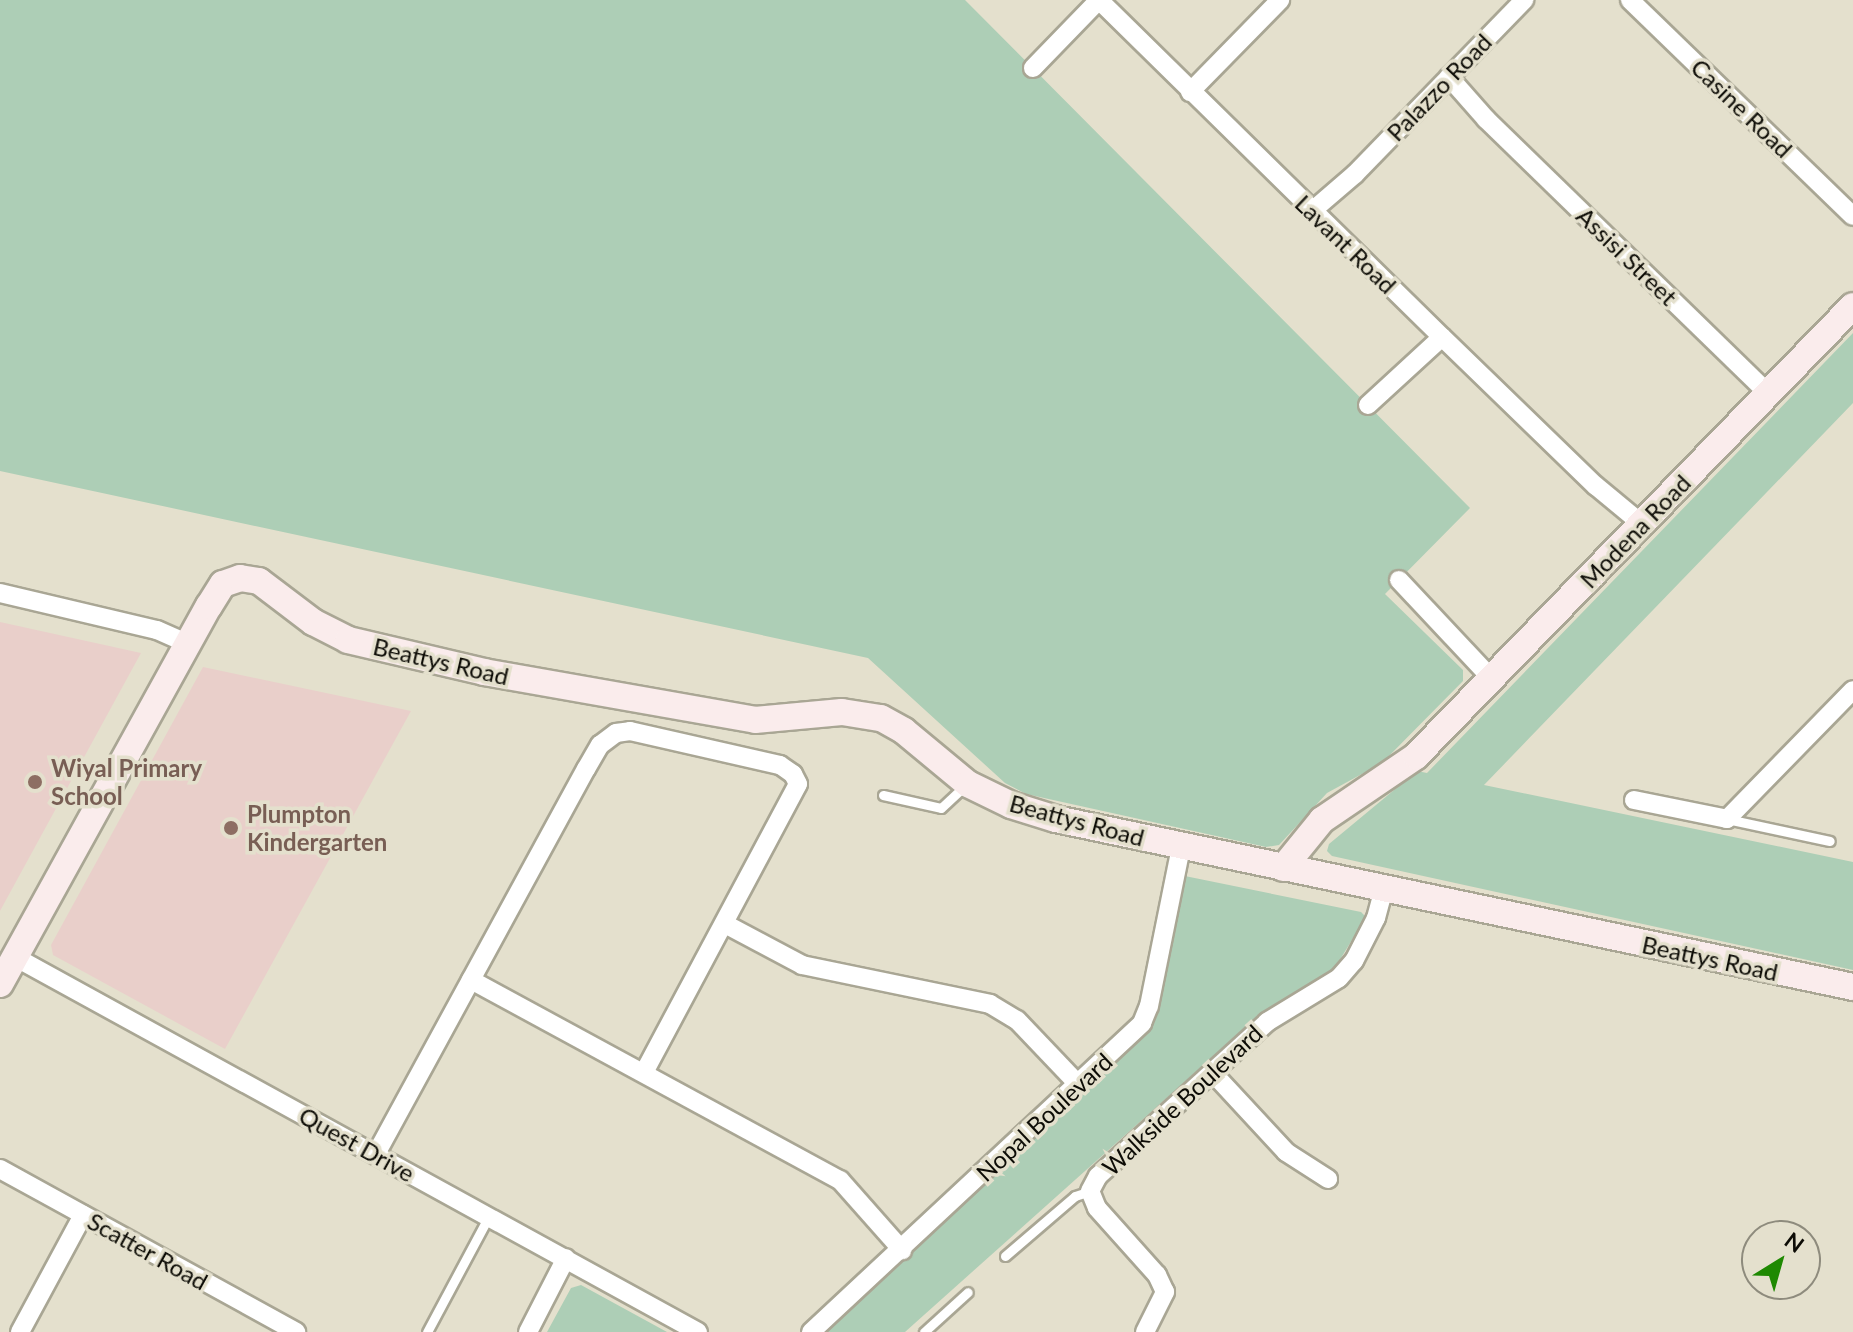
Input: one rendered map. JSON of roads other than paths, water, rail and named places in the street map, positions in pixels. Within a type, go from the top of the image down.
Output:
[{"type":"street","points":[[1033,68],[1099,0]]},
{"type":"street","name":"Lavant Road","points":[[1099,0],[1639,528]]},
{"type":"street","points":[[1190,92],[1280,0]]},
{"type":"street","name":"Palazzo Road","points":[[1316,215],[1524,0]]},
{"type":"street","name":"Casine Road","points":[[1630,0],[1853,216]]},
{"type":"street","name":"Assisi Street","points":[[1446,81],[1768,393]]},
{"type":"street","name":"Modena Road","points":[[1293,870],[1323,832],[1348,810],[1396,782],[1416,756],[1853,306]]},
{"type":"street","points":[[1368,405],[1438,333]]},
{"type":"street","name":"Beattys Road","points":[[0,984],[209,606],[223,584],[240,578],[259,581],[313,622],[348,640],[484,672],[755,720],[842,712],[871,716],[904,731],[968,784],[1011,805],[1056,819],[1853,987]]},
{"type":"street","points":[[1399,580],[1495,675]]},
{"type":"street","points":[[0,593],[157,630],[188,644]]},
{"type":"street","points":[[1634,800],[1727,819],[1853,690]]},
{"type":"street","points":[[376,1154],[600,745],[616,733],[630,731],[780,765],[793,774],[798,784],[644,1072]]},
{"type":"street","name":"Nopal Boulevard","points":[[811,1332],[1142,1023],[1149,1006],[1181,847]]},
{"type":"street","name":"Walkside Boulevard","points":[[1145,1332],[1165,1292],[1157,1275],[1097,1208],[1090,1191],[1098,1176],[1267,1022],[1339,978],[1354,961],[1376,918],[1384,889]]},
{"type":"street","points":[[725,924],[802,965],[990,1004],[1017,1020],[1078,1084]]},
{"type":"street","name":"Quest Drive","points":[[15,957],[698,1332]]},
{"type":"street","points":[[471,980],[840,1180],[902,1250]]},
{"type":"street","points":[[1212,1072],[1286,1152],[1328,1179]]},
{"type":"street","name":"Scatter Road","points":[[0,1169],[296,1332]]},
{"type":"street","points":[[20,1332],[83,1215]]},
{"type":"street","points":[[528,1332],[566,1258]]},
{"type":"lane","points":[[883,795],[941,808],[968,784]]},
{"type":"lane","points":[[1727,819],[1830,841]]},
{"type":"lane","points":[[1005,1256],[1075,1196],[1090,1191]]},
{"type":"lane","points":[[427,1332],[489,1216]]},
{"type":"lane","points":[[924,1332],[968,1292]]},
{"type":"place","name":"Wiyal Primary School","points":[[35,782]]},
{"type":"place","name":"Plumpton Kindergarten","points":[[231,828]]}]
